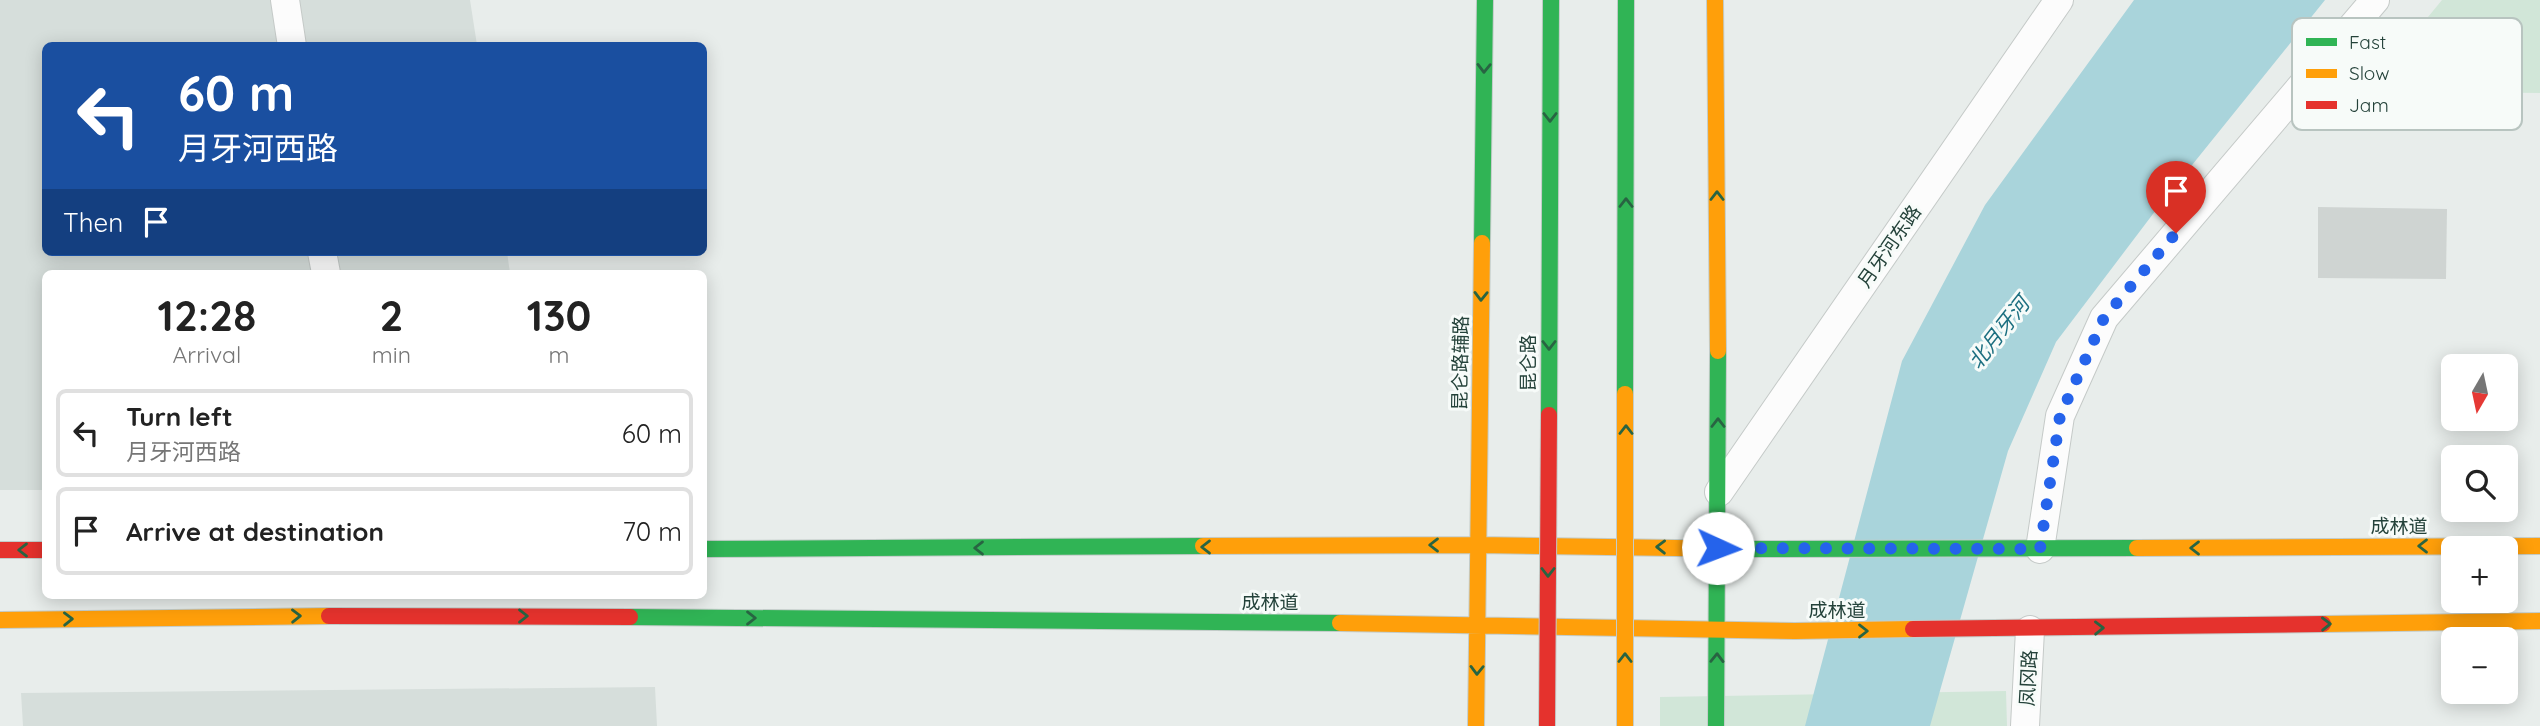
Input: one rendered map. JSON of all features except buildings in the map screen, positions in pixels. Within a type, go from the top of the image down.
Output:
[{"type":"main road","name":"昆仑路辅路","points":[[1476,726],[1485,0]]},
{"type":"main road","name":"昆仑路","points":[[1547,726],[1551,0]]},
{"type":"main road","points":[[1625,726],[1626,0]]},
{"type":"main road","points":[[1715,0],[1719,492],[1716,726]]},
{"type":"main road","name":"成林道","points":[[707,549],[1478,545],[1803,550],[2540,546]]},
{"type":"main road","points":[[0,550],[42,550]]},
{"type":"main road","name":"成林道","points":[[0,620],[371,605],[1795,631],[2030,630],[2540,621]]},
{"type":"street","points":[[285,0],[291,42]]},
{"type":"street","name":"月牙河东路","points":[[1719,492],[2059,0]]},
{"type":"street","points":[[2360,18],[2375,0]]},
{"type":"street","points":[[2040,549],[2060,416],[2104,318],[2292,97]]},
{"type":"street","name":"凤冈路","points":[[2025,726],[2030,630]]},
{"type":"shaded area","points":[[0,0],[470,0],[477,42],[42,42],[42,256],[508,256],[510,270],[42,270],[42,490],[0,490]]},
{"type":"shaded area","points":[[655,687],[657,726],[23,726],[21,693]]},
{"type":"green space","points":[[2442,0],[2540,0],[2540,93],[2522,93],[2522,18],[2427,18]]},
{"type":"green space","points":[[2006,691],[2007,726],[1660,726],[1660,697]]},
{"type":"water","name":"北月牙河","points":[[2134,0],[2325,0],[2310,18],[2292,18],[2292,41],[2159,206],[2056,342],[2008,451],[1930,726],[1805,726],[1902,361],[1985,205]]},
{"type":"traffic: fast","points":[[1482,243],[1485,0]]},
{"type":"traffic: fast","points":[[1549,415],[1551,0]]},
{"type":"traffic: fast","points":[[1625,394],[1626,0]]},
{"type":"traffic: fast","points":[[1716,726],[1718,351]]},
{"type":"traffic: fast","points":[[707,549],[1203,546]]},
{"type":"traffic: fast","points":[[1742,549],[2137,548]]},
{"type":"traffic: fast","points":[[630,617],[1340,623]]},
{"type":"traffic: slow","points":[[1715,0],[1718,351]]},
{"type":"traffic: slow","points":[[1476,726],[1482,243]]},
{"type":"traffic: slow","points":[[1625,394],[1625,726]]},
{"type":"traffic: slow","points":[[1203,546],[1478,545],[1742,549]]},
{"type":"traffic: slow","points":[[2137,548],[2540,546]]},
{"type":"traffic: slow","points":[[0,620],[329,616]]},
{"type":"traffic: slow","points":[[2323,624],[2540,621]]},
{"type":"traffic: slow","points":[[1340,623],[1795,631],[1913,629]]},
{"type":"traffic: jam","points":[[1547,726],[1549,415]]},
{"type":"traffic: jam","points":[[0,550],[42,550]]},
{"type":"traffic: jam","points":[[329,616],[630,617]]},
{"type":"traffic: jam","points":[[1913,629],[2323,624]]},
{"type":"route","points":[[1718,548],[2040,549],[2060,416],[2104,318],[2176,233]]}]
